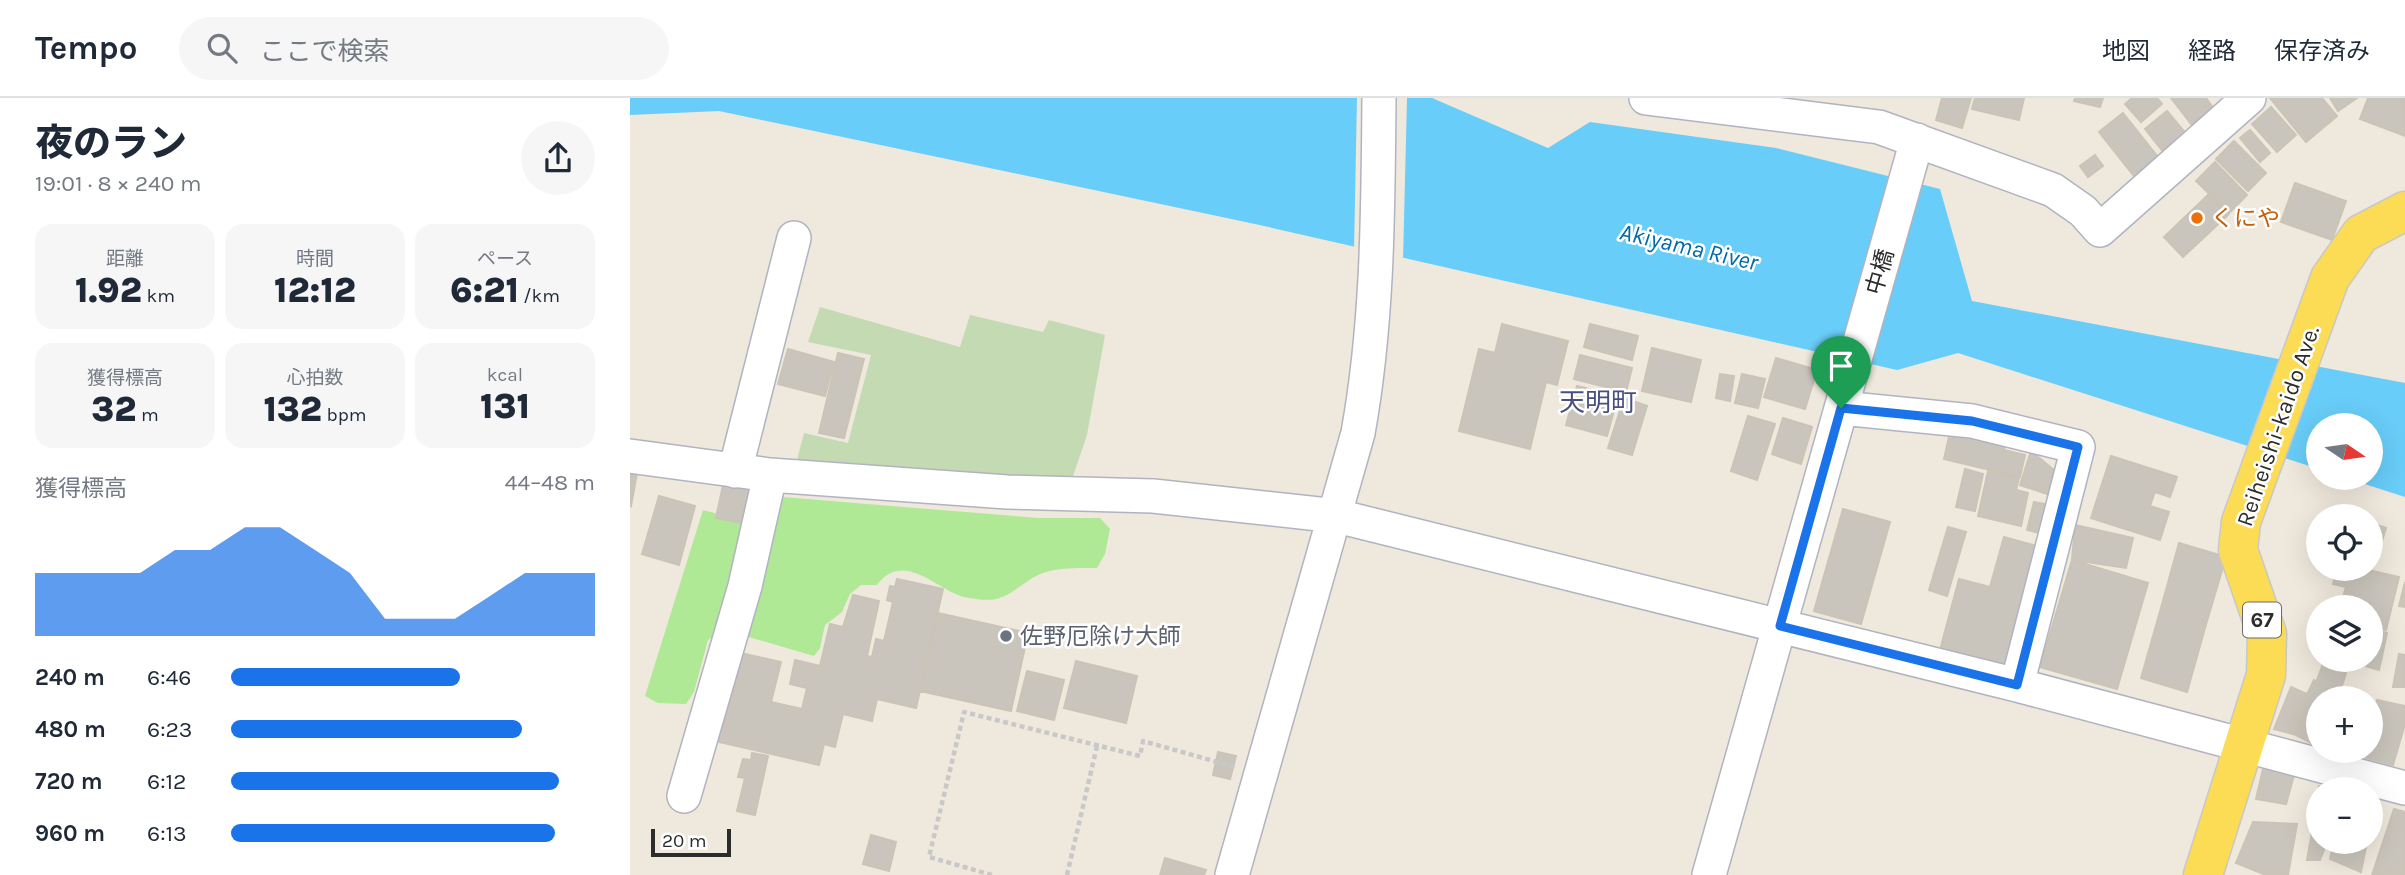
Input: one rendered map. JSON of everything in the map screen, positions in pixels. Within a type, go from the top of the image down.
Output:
[{"type":"main road","name":"Reiheishi-kaido Ave.","points":[[2203,875],[2266,675],[2269,653],[2267,634],[2238,550],[2241,522],[2248,498],[2330,278],[2342,257],[2361,234],[2405,211]]},
{"type":"street","points":[[1233,875],[1337,516],[1358,433],[1370,369],[1378,272],[1380,98]]},
{"type":"street","points":[[1646,98],[1879,127],[1914,150],[2053,190],[2083,211],[2100,230],[2249,98]]},
{"type":"street","name":"中橋","points":[[1709,875],[1914,150]]},
{"type":"street","points":[[735,471],[794,237]]},
{"type":"street","points":[[1844,397],[1972,421],[2078,447],[2017,685]]},
{"type":"street","points":[[630,456],[770,475],[1007,492],[1153,496],[1337,516],[2017,685],[2405,788]]},
{"type":"street","points":[[684,796],[745,586],[770,475]]},
{"type":"path","points":[[992,875],[929,857],[964,712],[1140,756],[1143,741],[1262,775]]},
{"type":"path","points":[[1067,875],[1097,746]]},
{"type":"green space","points":[[820,307],[960,347],[970,315],[1043,332],[1049,320],[1105,335],[1087,435],[1072,479],[957,476],[797,460],[804,433],[848,443],[871,355],[808,342]]},
{"type":"green space","points":[[770,496],[1038,518],[1100,518],[1110,529],[1105,554],[1097,568],[1063,569],[1043,573],[996,599],[958,595],[911,572],[899,571],[888,575],[877,585],[861,585],[850,594],[842,612],[825,625],[820,648],[814,656],[725,630],[708,640],[694,692],[686,704],[658,703],[645,696],[703,510],[761,525]]},
{"type":"water","name":"Akiyama River","points":[[630,98],[1432,98],[1548,148],[1590,122],[1776,148],[1940,189],[1972,301],[2405,383],[2405,497],[2383,490],[2384,413],[2306,413],[2306,465],[1958,353],[1897,370],[1255,224],[719,111],[630,115]]},
{"type":"pier","points":[[1357,98],[1407,98],[1403,261],[1354,250]]},
{"type":"building","points":[[1942,98],[1971,98],[1962,128],[1936,120]]},
{"type":"building","points":[[1975,98],[2024,98],[2019,120],[1972,109]]},
{"type":"building","points":[[2075,98],[2103,98],[2100,107],[2074,101]]},
{"type":"building","points":[[2132,98],[2157,98],[2162,104],[2141,122],[2125,104]]},
{"type":"building","points":[[2171,98],[2206,98],[2214,109],[2192,125]]},
{"type":"building","points":[[2270,98],[2322,98],[2337,116],[2306,142]]},
{"type":"building","points":[[2330,98],[2357,98],[2338,111]]},
{"type":"building","points":[[2368,98],[2405,98],[2405,136],[2360,119]]},
{"type":"building","points":[[2271,107],[2296,135],[2277,152],[2252,124]]},
{"type":"building","points":[[2167,111],[2187,135],[2165,154],[2145,129]]},
{"type":"building","points":[[2123,113],[2158,157],[2134,176],[2099,132]]},
{"type":"building","points":[[2250,130],[2270,153],[2260,162],[2240,138]]},
{"type":"building","points":[[2234,141],[2266,173],[2248,191],[2216,159]]},
{"type":"building","points":[[2095,155],[2103,166],[2088,177],[2080,166]]},
{"type":"building","points":[[2215,162],[2247,195],[2229,213],[2196,181]]},
{"type":"building","points":[[2295,183],[2346,201],[2332,240],[2281,222]]},
{"type":"building","points":[[2208,195],[2228,215],[2183,257],[2164,237]]},
{"type":"building","points":[[1502,324],[1568,341],[1557,385],[1546,382],[1530,449],[1459,431],[1479,349],[1495,353]]},
{"type":"building","points":[[1590,324],[1638,336],[1632,360],[1584,347]]},
{"type":"building","points":[[1652,348],[1701,360],[1691,402],[1642,391]]},
{"type":"building","points":[[788,349],[834,362],[825,396],[778,384]]},
{"type":"building","points":[[838,353],[864,359],[844,438],[819,433]]},
{"type":"building","points":[[1580,355],[1632,368],[1626,392],[1574,379]]},
{"type":"building","points":[[1776,358],[1817,370],[1805,409],[1764,397]]},
{"type":"building","points":[[1720,374],[1734,376],[1730,401],[1716,398]]},
{"type":"building","points":[[1742,374],[1765,379],[1758,408],[1735,403]]},
{"type":"building","points":[[1577,386],[1618,396],[1607,436],[1566,425]]},
{"type":"building","points":[[1624,398],[1647,406],[1632,455],[1608,448]]},
{"type":"building","points":[[1748,416],[1775,424],[1757,480],[1731,471]]},
{"type":"building","points":[[1783,418],[1812,427],[1801,464],[1772,454]]},
{"type":"building","points":[[1952,424],[2007,437],[2004,450],[2025,455],[2020,477],[1944,459]]},
{"type":"building","points":[[2031,451],[2060,475],[2053,496],[2020,485]]},
{"type":"building","points":[[2111,456],[2177,477],[2170,497],[2155,492],[2150,506],[2169,512],[2160,540],[2091,518]]},
{"type":"building","points":[[630,466],[638,468],[631,506],[630,505]]},
{"type":"building","points":[[1965,469],[1983,474],[1975,511],[1956,507]]},
{"type":"building","points":[[1988,471],[2019,478],[2016,490],[2028,493],[2021,526],[1978,516]]},
{"type":"building","points":[[723,485],[759,492],[752,525],[716,518]]},
{"type":"building","points":[[659,496],[695,506],[679,565],[642,554]]},
{"type":"building","points":[[2034,502],[2055,506],[2049,535],[2027,530]]},
{"type":"building","points":[[1843,509],[1890,522],[1861,624],[1814,611]]},
{"type":"building","points":[[2075,525],[2133,538],[2126,568],[2072,560]]},
{"type":"building","points":[[1948,527],[1966,532],[1947,596],[1929,590]]},
{"type":"building","points":[[2004,537],[2037,546],[2004,667],[1940,650],[1959,579],[1990,587]]},
{"type":"building","points":[[2179,543],[2226,557],[2207,621],[2161,608]]},
{"type":"building","points":[[2072,560],[2148,583],[2117,689],[2040,667]]},
{"type":"building","points":[[2383,573],[2399,577],[2386,630],[2383,629],[2383,595],[2344,595],[2346,587],[2333,584],[2334,581],[2383,581]]},
{"type":"building","points":[[897,579],[943,589],[916,708],[877,699],[872,721],[843,714],[835,747],[824,744],[819,765],[715,741],[736,652],[781,662],[771,702],[802,709],[807,688],[790,684],[795,660],[820,666],[830,624],[843,627],[853,595],[879,601],[867,656],[872,657],[876,639],[884,641],[893,602],[887,600],[890,586],[895,587]]},
{"type":"building","points":[[2405,582],[2405,607],[2399,606]]},
{"type":"building","points":[[2161,608],[2207,621],[2187,692],[2141,678]]},
{"type":"building","name":"佐野厄除け大師","points":[[938,613],[1028,633],[1011,711],[920,691]]},
{"type":"building","points":[[2383,632],[2387,633],[2383,652]]},
{"type":"building","points":[[2399,654],[2405,655],[2405,687],[2393,687]]},
{"type":"building","points":[[1076,661],[1137,676],[1126,723],[1064,708]]},
{"type":"building","points":[[1027,671],[1064,680],[1054,720],[1017,711]]},
{"type":"building","points":[[2320,672],[2346,673],[2342,686],[2315,686]]},
{"type":"building","points":[[2314,680],[2322,686],[2311,686]]},
{"type":"building","points":[[2291,687],[2306,694],[2296,735],[2274,729]]},
{"type":"building","points":[[2306,696],[2306,715],[2293,723]]},
{"type":"building","points":[[2383,701],[2405,706],[2405,724],[2393,765],[2383,762]]},
{"type":"building","points":[[2306,709],[2306,740],[2296,735]]},
{"type":"building","points":[[1218,752],[1236,756],[1230,779],[1213,775]]},
{"type":"building","points":[[752,753],[768,756],[755,815],[737,811],[745,778],[738,777],[743,759],[751,760]]},
{"type":"building","points":[[2264,765],[2295,772],[2286,804],[2256,799]]},
{"type":"building","points":[[2394,809],[2405,812],[2405,875],[2372,875],[2379,854],[2383,854],[2383,842]]},
{"type":"building","points":[[2253,822],[2297,824],[2288,875],[2266,875],[2236,863]]},
{"type":"building","points":[[871,835],[896,842],[889,871],[863,864]]},
{"type":"building","points":[[2308,854],[2322,854],[2320,860],[2307,860]]},
{"type":"building","points":[[2331,854],[2365,854],[2361,872],[2330,859]]},
{"type":"building","points":[[1165,858],[1206,870],[1204,875],[1160,875]]},
{"type":"place","name":"くにや","points":[[2197,218]]},
{"type":"place","name":"佐野厄除け大師","points":[[1006,636]]},
{"type":"district","name":"天明町","points":[[1598,402]]},
{"type":"route","points":[[1841,408],[1972,421],[2078,447],[2017,685],[1780,626],[1841,408]]}]
